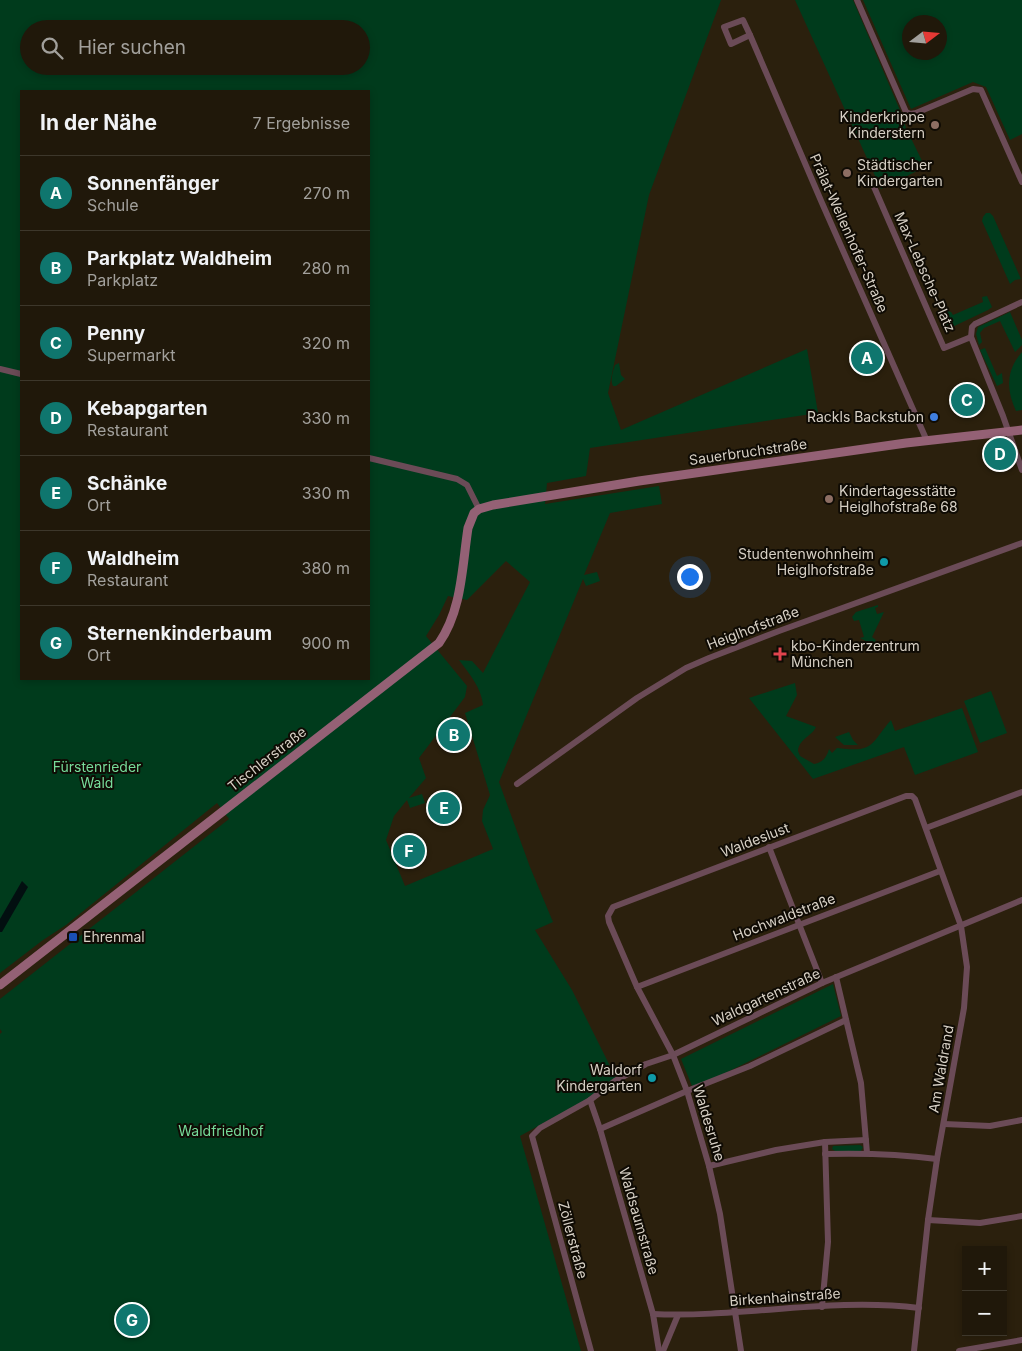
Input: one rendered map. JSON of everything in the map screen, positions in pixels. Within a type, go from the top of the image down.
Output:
[{"type":"street","points":[[857,0],[906,112],[916,114],[973,89],[980,90],[1022,182]]},
{"type":"street","name":"Prälat-Wellenhofer-Straße","points":[[750,36],[927,440]]},
{"type":"street","name":"Max-Lebsche-Platz","points":[[871,180],[944,348],[971,337]]},
{"type":"street","name":"Max-Lebsche-Platz","points":[[1022,302],[975,324],[972,327],[971,337],[1022,470]]},
{"type":"street","points":[[0,369],[20,374]]},
{"type":"street","name":"Sauerbruchstraße","points":[[479,509],[493,504],[567,492],[927,440],[1022,430]]},
{"type":"street","points":[[370,458],[457,479],[467,485],[479,509]]},
{"type":"street","name":"Tischlerstraße","points":[[0,985],[439,643],[457,605],[468,528],[471,519],[479,509]]},
{"type":"street","name":"Heiglhofstraße","points":[[517,784],[637,698],[686,668],[779,631],[1022,543]]},
{"type":"street","points":[[926,828],[1022,792]]},
{"type":"street","name":"Waldeslust","points":[[608,916],[613,907],[770,847],[906,796],[912,796],[915,799]]},
{"type":"street","name":"Am Waldrand","points":[[914,1351],[928,1220],[964,1008],[967,967],[961,926],[915,799]]},
{"type":"street","points":[[770,847],[822,983]]},
{"type":"street","name":"Hochwaldstraße","points":[[637,987],[940,871]]},
{"type":"street","name":"Waldgartenstraße","points":[[532,1136],[540,1128],[590,1100],[615,1081],[646,1064],[673,1055],[822,983],[1022,900]]},
{"type":"street","name":"Waldesruhe","points":[[608,916],[637,987],[673,1055],[687,1091],[709,1166],[720,1217],[741,1351]]},
{"type":"street","points":[[836,978],[862,1083],[867,1153]]},
{"type":"street","points":[[600,1129],[750,1066],[846,1020]]},
{"type":"street","name":"Waldsaumstraße","points":[[590,1100],[653,1314],[659,1351]]},
{"type":"street","points":[[944,1124],[990,1126],[1022,1120]]},
{"type":"street","name":"Zöllerstraße","points":[[532,1136],[591,1351]]},
{"type":"street","points":[[709,1166],[776,1150],[825,1142],[866,1140]]},
{"type":"street","points":[[822,1307],[828,1242],[825,1142]]},
{"type":"street","points":[[825,1154],[904,1154],[937,1159]]},
{"type":"street","points":[[928,1220],[980,1222],[1022,1216]]},
{"type":"street","name":"Birkenhainstraße","points":[[653,1314],[734,1313],[878,1304],[919,1308]]},
{"type":"street","points":[[663,1351],[678,1315]]},
{"type":"street","points":[[959,1351],[1022,1340]]},
{"type":"green space","points":[[0,0],[721,0],[649,195],[608,393],[621,430],[807,349],[818,413],[590,448],[586,476],[547,483],[545,504],[659,486],[662,504],[610,513],[584,575],[597,572],[600,581],[586,586],[583,579],[499,782],[530,867],[553,922],[535,930],[572,990],[616,1078],[587,1099],[520,1136],[581,1351],[0,1351],[0,1034],[2,1032],[0,1029],[0,999],[229,819],[217,803],[66,925],[0,973]],"holes":[[[506,561],[530,582],[483,673],[472,661],[459,660],[474,681],[482,699],[483,705],[465,713],[490,795],[483,810],[482,821],[493,849],[405,886],[386,840],[394,816],[407,800],[410,808],[425,803],[422,794],[409,798],[426,778],[419,758],[465,697],[467,686],[426,636],[448,596],[467,600]]]},
{"type":"green space","points":[[795,0],[853,0],[906,128],[925,167],[881,189]]},
{"type":"green space","points":[[863,0],[1022,0],[1022,134],[1010,140],[986,87],[973,82],[911,109]]},
{"type":"green space","points":[[986,213],[990,213],[993,216],[1021,279],[1015,280],[1010,284],[982,221]]},
{"type":"green space","points":[[987,296],[992,307],[946,330],[938,312],[944,310],[951,312],[953,315],[983,302],[982,297]]},
{"type":"green space","points":[[1010,312],[1022,340],[1022,345],[1015,352],[1000,321],[984,328],[980,333],[982,342],[979,345],[976,334],[978,327]]},
{"type":"green space","points":[[985,348],[997,376],[1002,373],[1003,383],[997,386],[980,350]]},
{"type":"green space","points":[[1022,352],[1022,410],[1016,411],[1010,395],[1009,380],[1013,366]]},
{"type":"green space","points":[[619,363],[621,375],[625,379],[616,386],[613,386],[615,365]]},
{"type":"green space","points":[[878,605],[875,608],[877,614],[884,612],[872,637],[876,640],[873,645],[860,638],[864,637],[859,620],[854,621],[852,617],[856,612]]},
{"type":"green space","points":[[795,683],[797,695],[786,716],[816,727],[803,741],[798,751],[800,756],[814,764],[824,759],[829,749],[832,753],[837,748],[865,748],[875,741],[891,720],[895,731],[962,708],[978,752],[915,775],[904,747],[813,779],[749,698]]},
{"type":"green space","points":[[991,691],[1007,733],[980,743],[964,701]]},
{"type":"green space","points":[[849,732],[858,745],[844,745],[835,737]]},
{"type":"green space","points":[[833,984],[841,1016],[705,1083],[692,1086],[681,1059]]},
{"type":"green space","points":[[860,1145],[863,1147],[861,1151],[835,1151],[832,1149],[833,1146]]},
{"type":"shaded area","points":[[22,881],[28,887],[2,932],[0,932],[0,919]]},
{"type":"place","name":"Kinderkrippe Kinderstern","points":[[935,125]]},
{"type":"place","name":"Städtischer Kindergarten","points":[[847,173]]},
{"type":"place","name":"Sonnenfänger","points":[[867,358]]},
{"type":"place","name":"Penny","points":[[967,400]]},
{"type":"place","name":"Rackls Backstubn","points":[[934,417]]},
{"type":"place","name":"Kebapgarten","points":[[1000,454]]},
{"type":"place","name":"Kindertagesstätte Heiglhofstraße 68","points":[[829,499]]},
{"type":"place","name":"Studentenwohnheim Heiglhofstraße","points":[[884,562]]},
{"type":"place","name":"kbo-Kinderzentrum München","points":[[780,654]]},
{"type":"place","name":"Parkplatz Waldheim","points":[[454,735]]},
{"type":"place","name":"Schänke","points":[[444,808]]},
{"type":"place","name":"Waldheim","points":[[409,851]]},
{"type":"place","name":"Ehrenmal","points":[[73,937]]},
{"type":"place","name":"Waldorf Kindergarten","points":[[652,1078]]},
{"type":"place","name":"Sternenkinderbaum","points":[[132,1320]]},
{"type":"park label","name":"Fürstenrieder Wald","points":[[97,776]]},
{"type":"park label","name":"Waldfriedhof","points":[[221,1131]]}]
